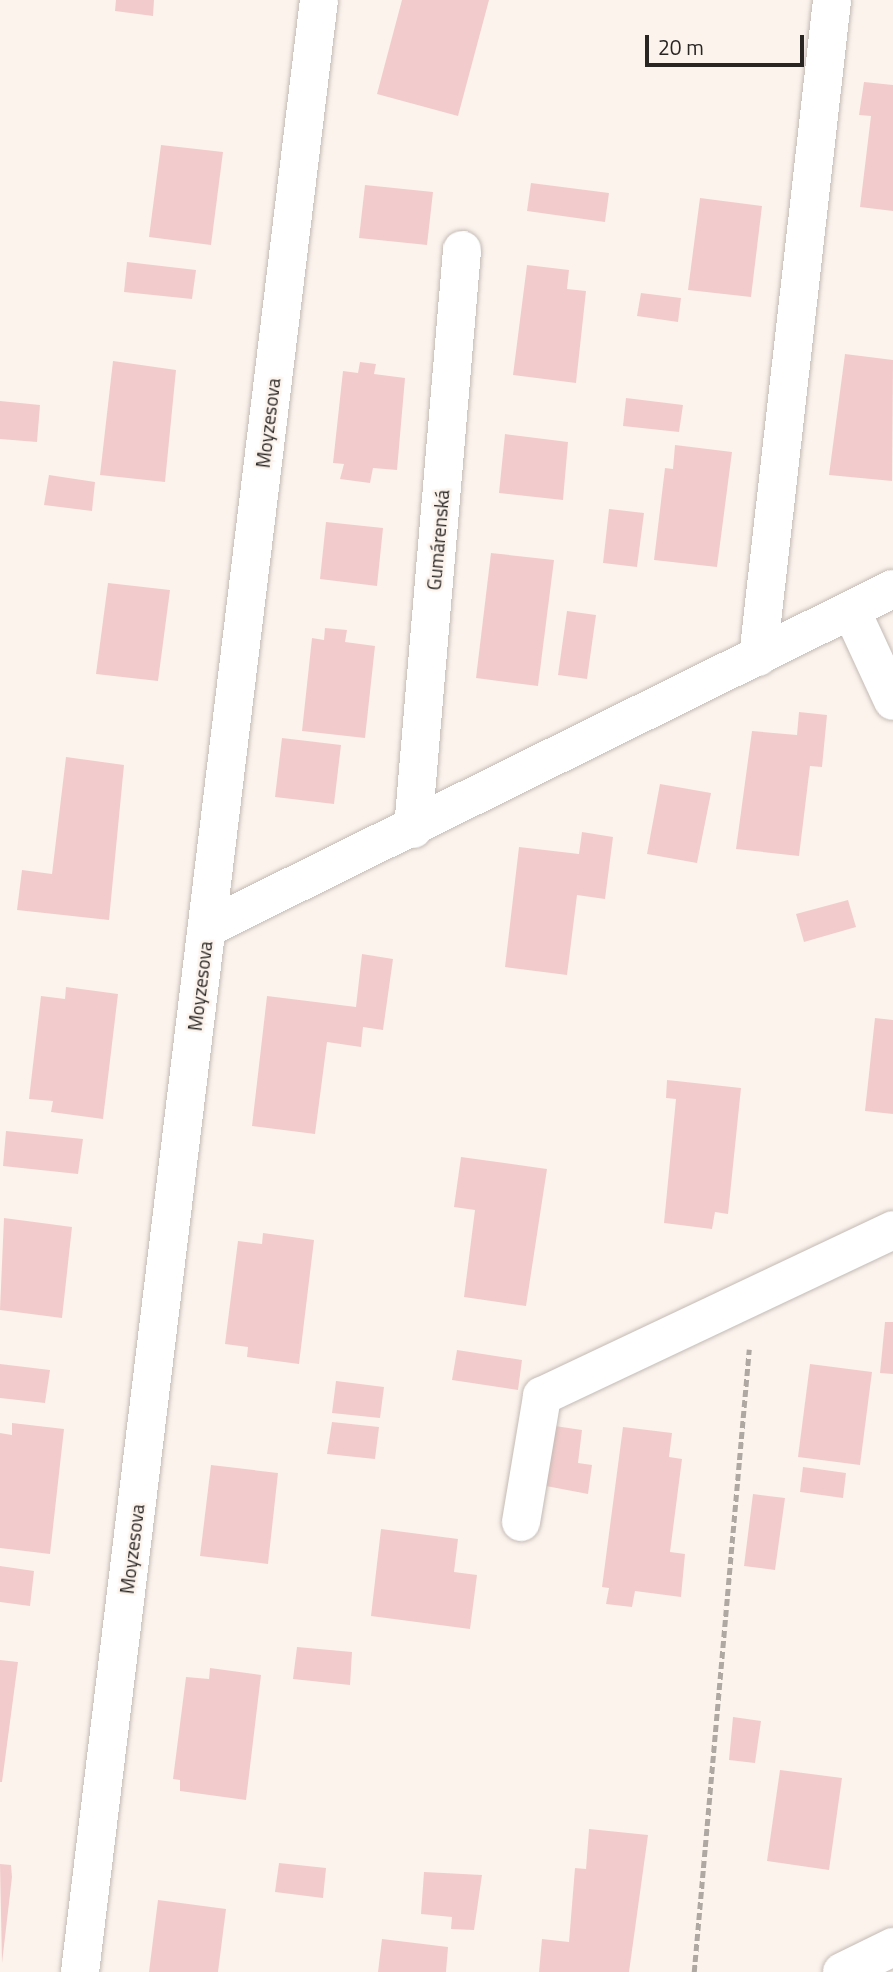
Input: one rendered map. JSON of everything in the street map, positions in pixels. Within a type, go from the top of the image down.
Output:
[{"type":"street","name":"Moyzesova","points":[[80,1972],[319,0]]},
{"type":"street","points":[[758,657],[832,0]]},
{"type":"street","name":"Gumárenská","points":[[413,829],[462,250]]},
{"type":"street","points":[[207,928],[413,829],[893,589]]},
{"type":"street","points":[[850,610],[893,701]]},
{"type":"street","points":[[521,1522],[542,1396],[893,1230]]},
{"type":"street","points":[[842,1972],[893,1947]]},
{"type":"path","points":[[694,1972],[754,1296]]},
{"type":"building","points":[[116,0],[154,0],[153,16],[115,11]]},
{"type":"building","points":[[402,0],[489,0],[458,116],[377,94]]},
{"type":"building","points":[[864,82],[893,85],[893,211],[860,207],[871,116],[859,115]]},
{"type":"building","points":[[161,145],[223,152],[211,245],[149,237]]},
{"type":"building","points":[[531,183],[609,193],[605,222],[527,211]]},
{"type":"building","points":[[365,185],[433,192],[427,245],[359,238]]},
{"type":"building","points":[[700,198],[762,206],[751,297],[688,290]]},
{"type":"building","points":[[127,262],[196,270],[192,299],[124,292]]},
{"type":"building","points":[[527,265],[569,270],[567,289],[586,291],[576,383],[513,375]]},
{"type":"building","points":[[641,293],[681,298],[678,322],[637,316]]},
{"type":"building","points":[[845,354],[893,360],[892,481],[829,475]]},
{"type":"building","points":[[113,361],[176,370],[165,482],[100,475]]},
{"type":"building","points":[[360,362],[376,364],[374,374],[405,378],[397,470],[373,468],[370,483],[340,479],[344,464],[333,463],[343,371],[358,373]]},
{"type":"building","points":[[626,398],[683,405],[679,432],[623,426]]},
{"type":"building","points":[[0,401],[40,405],[37,442],[0,439]]},
{"type":"building","points":[[505,434],[568,442],[563,500],[499,493]]},
{"type":"building","points":[[675,445],[732,452],[717,567],[654,560],[665,468],[673,469]]},
{"type":"building","points":[[49,475],[95,482],[92,511],[44,505]]},
{"type":"building","points":[[609,509],[644,513],[637,567],[603,563]]},
{"type":"building","points":[[326,522],[383,528],[377,586],[320,579]]},
{"type":"building","points":[[491,553],[554,560],[538,686],[476,678]]},
{"type":"building","points":[[108,583],[170,590],[158,681],[96,674]]},
{"type":"building","points":[[567,611],[596,615],[587,679],[558,675]]},
{"type":"building","points":[[325,628],[347,630],[345,642],[375,646],[365,738],[302,731],[312,638],[324,640]]},
{"type":"building","points":[[799,712],[827,715],[822,767],[810,766],[799,856],[736,849],[752,731],[797,735]]},
{"type":"building","points":[[282,738],[341,745],[334,804],[275,797]]},
{"type":"building","points":[[66,757],[124,765],[109,920],[17,910],[22,870],[52,874]]},
{"type":"building","points":[[660,784],[711,793],[697,863],[647,854]]},
{"type":"building","points":[[582,832],[613,837],[605,899],[577,895],[567,975],[505,967],[519,847],[579,854]]},
{"type":"building","points":[[848,900],[856,927],[804,942],[796,914]]},
{"type":"building","points":[[362,954],[393,959],[383,1030],[363,1027],[361,1047],[327,1042],[315,1134],[252,1126],[267,996],[356,1007]]},
{"type":"building","points":[[66,987],[118,994],[103,1119],[51,1112],[53,1101],[29,1099],[41,996],[65,999]]},
{"type":"building","points":[[875,1018],[893,1020],[893,1114],[865,1111]]},
{"type":"building","points":[[667,1080],[741,1088],[728,1214],[715,1212],[712,1229],[664,1223],[676,1099],[666,1098]]},
{"type":"building","points":[[6,1131],[83,1139],[78,1174],[3,1166]]},
{"type":"building","points":[[461,1157],[547,1169],[526,1306],[464,1297],[475,1210],[454,1207]]},
{"type":"building","points":[[4,1218],[72,1227],[62,1318],[0,1310]]},
{"type":"building","points":[[263,1233],[314,1240],[299,1364],[247,1357],[248,1347],[225,1344],[238,1241],[262,1244]]},
{"type":"building","points":[[885,1322],[893,1322],[893,1374],[880,1373]]},
{"type":"building","points":[[457,1350],[522,1360],[518,1390],[452,1380]]},
{"type":"building","points":[[0,1364],[50,1370],[45,1403],[0,1398]]},
{"type":"building","points":[[810,1364],[872,1372],[860,1465],[798,1457]]},
{"type":"building","points":[[336,1381],[384,1387],[380,1418],[332,1413]]},
{"type":"building","points":[[332,1422],[379,1427],[375,1459],[327,1454]]},
{"type":"building","points":[[12,1423],[64,1429],[50,1554],[0,1548],[0,1433],[12,1435]]},
{"type":"building","points":[[555,1426],[582,1430],[578,1463],[592,1465],[588,1494],[546,1486]]},
{"type":"building","points":[[623,1427],[672,1433],[669,1457],[682,1459],[670,1552],[685,1554],[681,1597],[635,1591],[632,1607],[606,1604],[609,1588],[602,1587]]},
{"type":"building","points":[[211,1465],[278,1473],[268,1564],[200,1556]]},
{"type":"building","points":[[803,1467],[846,1473],[843,1498],[800,1492]]},
{"type":"building","points":[[753,1494],[785,1498],[775,1570],[744,1566]]},
{"type":"building","points":[[381,1529],[458,1539],[454,1572],[477,1575],[470,1629],[371,1616]]},
{"type":"building","points":[[0,1566],[34,1571],[30,1606],[0,1602]]},
{"type":"building","points":[[297,1647],[352,1652],[350,1685],[293,1679]]},
{"type":"building","points":[[0,1660],[18,1662],[2,1782],[0,1782]]},
{"type":"building","points":[[210,1668],[261,1675],[246,1800],[180,1791],[180,1780],[173,1779],[186,1677],[209,1679]]},
{"type":"building","points":[[733,1717],[761,1721],[755,1763],[729,1760]]},
{"type":"building","points":[[780,1770],[842,1778],[829,1870],[767,1861]]},
{"type":"building","points":[[589,1829],[648,1835],[629,1972],[539,1972],[542,1939],[569,1942],[575,1868],[586,1869]]},
{"type":"building","points":[[279,1863],[326,1868],[323,1898],[275,1892]]},
{"type":"building","points":[[0,1864],[11,1865],[12,1877],[2,1963]]},
{"type":"building","points":[[424,1872],[482,1875],[474,1930],[451,1929],[452,1917],[421,1914]]},
{"type":"building","points":[[158,1900],[226,1909],[218,1972],[149,1972]]},
{"type":"building","points":[[382,1939],[448,1947],[446,1972],[378,1972]]}]
